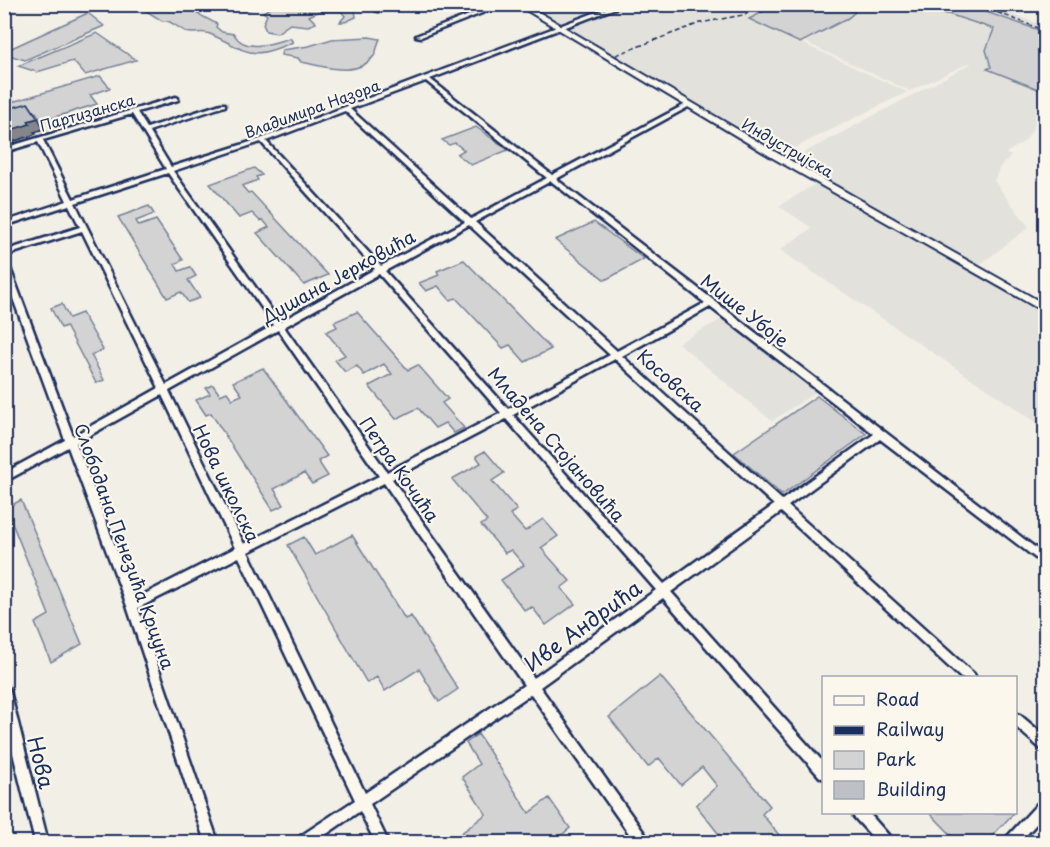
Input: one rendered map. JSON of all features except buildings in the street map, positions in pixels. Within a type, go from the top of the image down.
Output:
[{"type":"main road","name":"Индустријска","points":[[519,4],[688,105],[1046,310]]},
{"type":"street","points":[[4,9],[21,4]]},
{"type":"street","points":[[377,10],[393,4]]},
{"type":"street","points":[[419,36],[504,4]]},
{"type":"street","name":"Владимира Назора","points":[[4,224],[170,171],[347,110],[624,4]]},
{"type":"street","name":"Мише Убоје","points":[[428,80],[1046,562]]},
{"type":"street","name":"Партизанска","points":[[4,150],[176,99]]},
{"type":"street","name":"Партизанска","points":[[145,130],[223,105]]},
{"type":"street","name":"Душана Јерковића","points":[[4,478],[380,270],[688,105]]},
{"type":"street","name":"Косовска","points":[[347,110],[968,676]]},
{"type":"street","name":"Петра Кочића","points":[[134,112],[170,171],[642,843]]},
{"type":"street","name":"Нова школска","points":[[40,140],[164,390],[382,843]]},
{"type":"street","name":"Младена Стојановића","points":[[262,140],[507,413],[822,771]]},
{"type":"street","points":[[4,254],[83,228]]},
{"type":"street","name":"Слободана Пенезића Крцуна","points":[[4,263],[132,606],[211,843]]},
{"type":"street","points":[[132,606],[240,549],[386,478],[711,303]]},
{"type":"street","name":"Иве Андрића","points":[[304,843],[531,687],[880,434]]},
{"type":"street","name":"Нова","points":[[4,691],[42,843]]},
{"type":"street","points":[[1017,720],[1046,746]]},
{"type":"street","points":[[1012,843],[1046,803]]},
{"type":"street","points":[[860,814],[885,843]]},
{"type":"shaded area","points":[[524,5],[610,5],[562,24],[553,23]]},
{"type":"shaded area","points":[[629,5],[778,5],[750,19],[907,92],[782,154],[567,29]]},
{"type":"shaded area","points":[[968,5],[987,5],[1045,26],[1045,32]]},
{"type":"shaded area","points":[[855,7],[948,14],[995,29],[990,37],[991,67],[988,70],[1038,89],[1034,127],[1025,141],[1006,153],[1011,156],[1000,167],[994,181],[1029,227],[978,266],[790,160],[971,64],[910,91],[805,42],[848,18],[848,10]]},
{"type":"shaded area","points":[[101,75],[112,89],[92,95],[98,104],[67,113],[76,125],[5,147],[5,103]]},
{"type":"shaded area","points":[[817,183],[1045,315],[1045,428],[780,250],[812,228],[779,206]]},
{"type":"shaded area","points":[[722,319],[816,392],[772,421],[678,343]]},
{"type":"green space","points":[[778,4],[965,5],[1045,32],[1045,74],[1040,89],[1038,89],[987,69],[991,67],[986,50],[994,29],[948,14],[855,7],[849,10],[855,12],[848,18],[800,43],[749,19]]},
{"type":"green space","points":[[137,5],[206,5],[208,6],[195,10],[217,24],[216,27],[222,32],[234,34],[245,44],[260,45],[290,38],[293,42],[267,52],[249,52],[207,33],[187,32],[168,21],[162,21]]},
{"type":"green space","points":[[256,5],[270,5],[242,11]]},
{"type":"green space","points":[[270,5],[334,5],[355,10],[356,17],[340,22],[345,16],[341,11],[320,11],[309,16],[316,23],[308,26],[290,24],[277,33],[266,31],[263,24],[267,15],[263,12],[272,7]]},
{"type":"green space","points":[[88,13],[104,26],[25,60],[5,54],[5,51]]},
{"type":"green space","points":[[97,33],[136,60],[85,75],[73,61],[37,72],[18,66]]},
{"type":"green space","points":[[369,37],[380,39],[374,56],[367,63],[349,69],[329,68],[281,55],[282,50],[309,46],[332,39]]},
{"type":"green space","points":[[100,76],[110,88],[90,95],[97,104],[42,121],[36,112],[11,119],[5,109],[5,104]]},
{"type":"green space","points":[[476,127],[508,150],[471,165],[457,154],[464,150],[455,143],[449,145],[442,140]]},
{"type":"green space","points":[[254,168],[262,175],[256,177],[258,180],[242,186],[248,193],[251,192],[328,275],[304,285],[257,233],[269,227],[263,220],[260,221],[252,213],[239,218],[210,184]]},
{"type":"green space","points":[[149,206],[154,214],[136,221],[139,226],[156,220],[183,260],[175,264],[179,271],[190,267],[196,276],[188,280],[200,298],[188,302],[181,292],[167,298],[118,217]]},
{"type":"green space","points":[[594,222],[644,259],[605,280],[555,240]]},
{"type":"green space","points":[[464,260],[551,349],[525,362],[510,345],[503,348],[456,298],[450,300],[438,286],[426,291],[419,283],[439,275],[437,271]]},
{"type":"green space","points":[[62,304],[69,318],[82,313],[103,350],[91,355],[104,380],[96,383],[66,326],[61,328],[51,308]]},
{"type":"green space","points":[[357,312],[408,370],[418,365],[448,399],[442,403],[464,428],[454,433],[445,423],[435,428],[418,408],[396,419],[369,386],[392,374],[384,364],[364,375],[357,366],[345,372],[335,360],[345,355],[326,332],[337,327],[334,322]]},
{"type":"green space","points":[[263,368],[327,456],[318,461],[328,476],[312,484],[304,473],[274,489],[284,505],[273,510],[211,413],[206,415],[196,400],[210,394],[206,388],[213,385],[220,395],[227,392],[232,399],[242,395],[233,382]]},
{"type":"green space","points":[[817,396],[866,434],[782,495],[734,453]]},
{"type":"green space","points":[[485,451],[504,473],[492,481],[517,510],[510,514],[525,531],[543,519],[558,536],[541,548],[570,581],[561,588],[575,604],[546,625],[532,607],[525,611],[501,580],[524,565],[511,550],[505,553],[481,525],[487,521],[452,479],[481,463],[476,456]]},
{"type":"green space","points":[[21,500],[82,644],[51,662],[35,623],[49,615],[6,508]]},
{"type":"green space","points":[[352,535],[405,619],[411,616],[458,689],[439,702],[419,669],[385,691],[377,677],[367,683],[288,545],[304,537],[315,555]]},
{"type":"green space","points":[[660,676],[770,806],[762,814],[779,835],[771,842],[725,842],[696,805],[717,786],[702,767],[681,785],[659,758],[648,767],[609,717]]},
{"type":"green space","points":[[478,734],[529,813],[549,798],[570,828],[553,842],[458,842],[455,838],[486,814],[462,777],[479,764],[466,743]]},
{"type":"green space","points":[[931,814],[1013,814],[986,842],[958,842]]},
{"type":"railway","points":[[616,55],[700,23],[743,15],[766,4]]},
{"type":"railway","points":[[975,4],[1046,31]]}]
